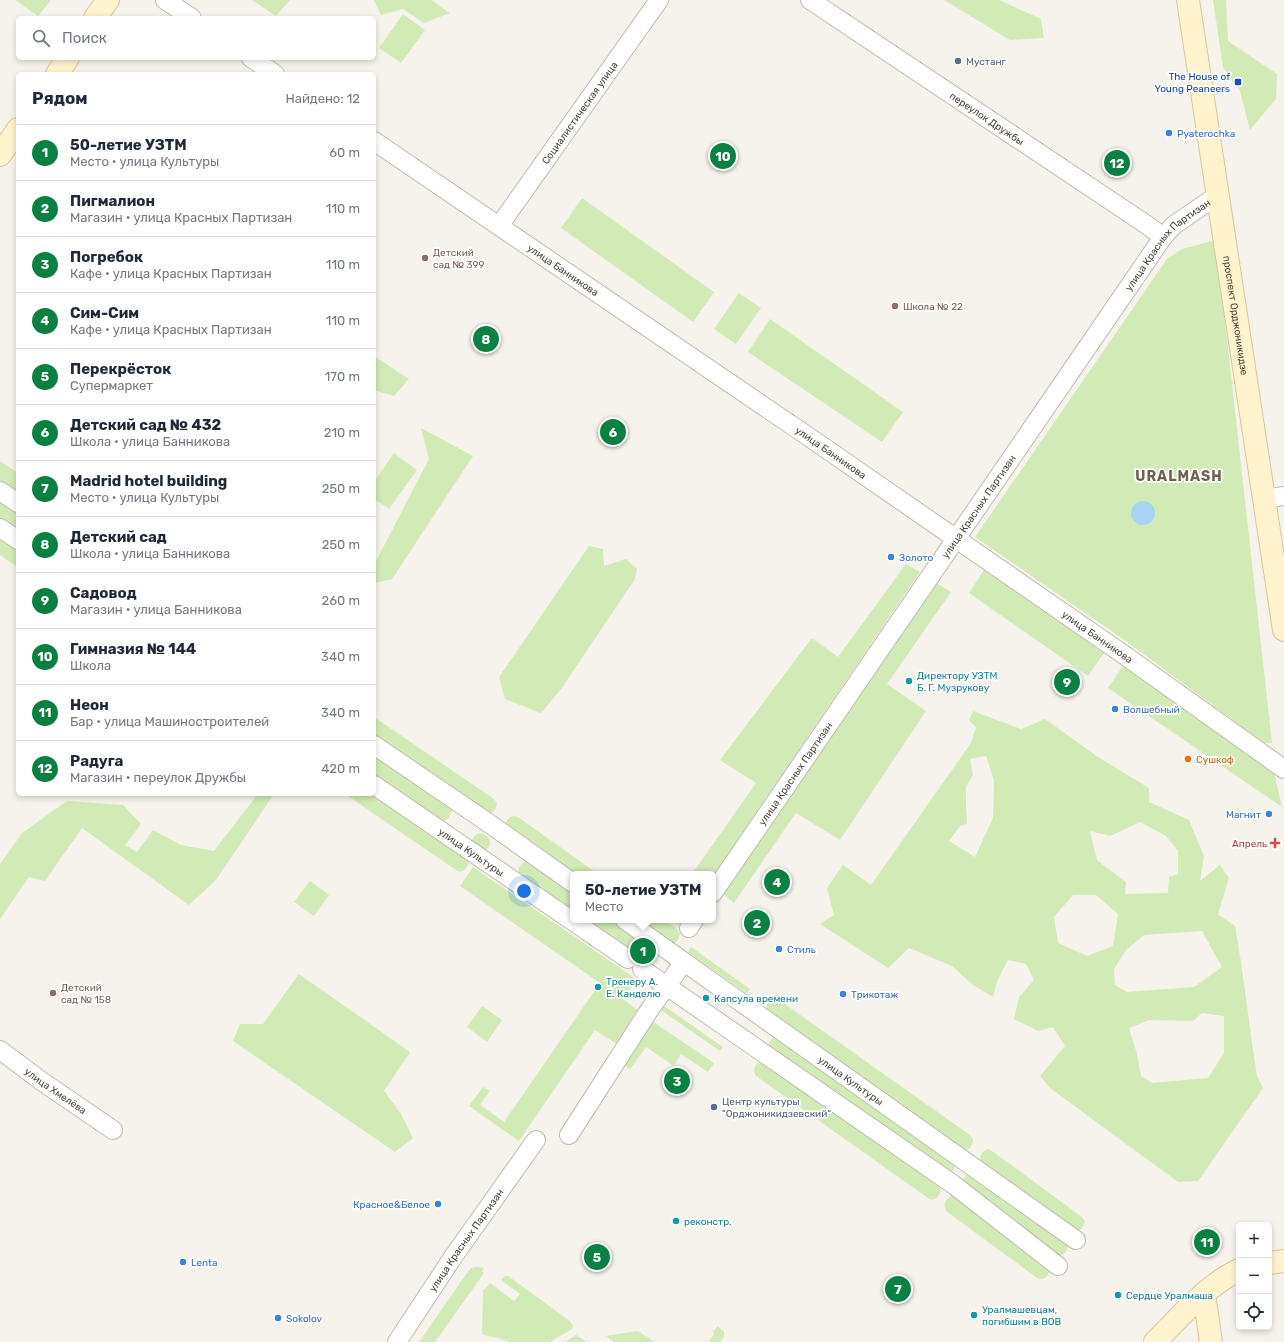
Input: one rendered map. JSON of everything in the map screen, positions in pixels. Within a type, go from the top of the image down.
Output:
[{"type":"street","points":[[96,16],[108,0]]},
{"type":"street","points":[[165,0],[189,16]]},
{"type":"street","name":"Социалистическая улица","points":[[499,226],[659,0]]},
{"type":"street","name":"переулок Дружбы","points":[[810,0],[1163,237]]},
{"type":"street","name":"проспект Орджоникидзе","points":[[1188,0],[1218,195],[1274,497],[1284,630]]},
{"type":"street","points":[[58,72],[67,60]]},
{"type":"street","points":[[254,60],[272,72]]},
{"type":"street","points":[[0,155],[16,132]]},
{"type":"street","name":"улица Банникова","points":[[376,142],[810,437],[1120,652],[1284,769]]},
{"type":"street","name":"улица Красных Партизан","points":[[716,888],[1163,237],[1174,225],[1218,195]]},
{"type":"street","points":[[0,491],[16,502]]},
{"type":"street","points":[[0,528],[16,539]]},
{"type":"street","points":[[376,746],[570,881]]},
{"type":"street","name":"улица Культуры","points":[[376,786],[570,919]]},
{"type":"street","name":"улица Культуры","points":[[575,923],[954,1185],[1058,1266]]},
{"type":"street","name":"улица Культуры","points":[[629,923],[1076,1240]]},
{"type":"street","points":[[569,1135],[666,986],[684,962]]},
{"type":"street","name":"улица Хмелёва","points":[[0,1050],[40,1080],[113,1130]]},
{"type":"street","name":"улица Красных Партизан","points":[[397,1342],[449,1263],[536,1140]]},
{"type":"street","points":[[1272,1263],[1284,1261]]},
{"type":"street","points":[[1155,1342],[1204,1294],[1236,1272]]},
{"type":"street","points":[[1204,1294],[1211,1342]]},
{"type":"green space","points":[[15,0],[51,0],[38,16]]},
{"type":"green space","points":[[252,0],[290,0],[276,16]]},
{"type":"green space","points":[[374,0],[431,0],[450,13],[424,23],[403,9],[381,15]]},
{"type":"green space","points":[[944,0],[999,0],[1041,19],[1044,38],[1010,40]]},
{"type":"green space","points":[[1213,0],[1226,0],[1228,41],[1277,74],[1276,99],[1250,130],[1240,91],[1223,67]]},
{"type":"green space","points":[[403,14],[425,30],[401,63],[379,48]]},
{"type":"green space","points":[[582,198],[714,292],[693,322],[561,228]]},
{"type":"green space","points":[[1216,240],[1272,743],[1264,743],[1123,639],[975,537],[1167,259],[1182,249]]},
{"type":"green space","points":[[739,293],[761,308],[736,344],[714,329]]},
{"type":"green space","points":[[770,319],[903,412],[882,442],[748,352]]},
{"type":"green space","points":[[376,357],[409,379],[394,396],[376,391]]},
{"type":"green space","points":[[421,428],[473,456],[392,579],[376,583],[376,561],[429,459]]},
{"type":"green space","points":[[394,453],[417,470],[389,509],[376,500],[376,479]]},
{"type":"green space","points":[[0,461],[16,472],[16,493],[0,481]]},
{"type":"green space","points":[[0,499],[16,511],[16,531],[0,520]]},
{"type":"green space","points":[[0,535],[16,546],[16,567],[0,555]]},
{"type":"green space","points":[[589,546],[603,549],[604,566],[626,559],[637,569],[635,579],[561,689],[541,713],[505,699],[499,677]]},
{"type":"green space","points":[[906,564],[920,572],[716,872],[694,871],[756,783],[720,760],[812,638],[838,657]]},
{"type":"green space","points":[[984,570],[1104,653],[1088,676],[969,593]]},
{"type":"green space","points":[[935,582],[951,592],[887,684],[926,711],[840,840],[796,813],[734,903],[722,893]]},
{"type":"green space","points":[[1123,666],[1274,772],[1282,807],[1108,688]]},
{"type":"green space","points":[[973,711],[1021,729],[1045,719],[1098,757],[1149,788],[1149,802],[1189,820],[1204,856],[1200,881],[1220,865],[1229,878],[1218,914],[1235,926],[1257,1076],[1263,1088],[1198,1181],[1178,1182],[1050,1088],[1040,1076],[1065,1046],[1053,1027],[1038,1031],[1014,1019],[1019,997],[1034,980],[1026,964],[1008,960],[998,979],[993,997],[973,985],[952,966],[909,948],[888,968],[820,924],[834,915],[827,888],[843,865],[871,885],[971,743],[976,727],[969,720]],"holes":[[[986,756],[994,780],[993,818],[975,857],[949,841],[960,826],[967,824],[966,787],[973,775],[970,759]],[[1140,822],[1166,836],[1178,851],[1178,874],[1169,877],[1168,893],[1125,894],[1126,882],[1097,860],[1090,831],[1110,836]],[[1073,895],[1096,895],[1118,914],[1113,946],[1087,956],[1058,943],[1054,917]],[[1202,931],[1222,967],[1194,987],[1127,992],[1115,985],[1114,969],[1126,950],[1144,935]],[[1202,1013],[1224,1016],[1224,1053],[1208,1078],[1152,1083],[1141,1076],[1137,1054],[1129,1028],[1149,1020],[1193,1021]]]},
{"type":"green space","points":[[376,718],[494,799],[497,803],[496,807],[492,813],[488,815],[376,739]]},
{"type":"green space","points":[[376,756],[449,806],[452,810],[448,819],[444,821],[438,820],[376,777]]},
{"type":"green space","points":[[376,795],[469,861],[464,870],[460,872],[348,796]]},
{"type":"green space","points":[[256,796],[273,796],[216,880],[189,905],[82,828],[45,881],[29,877],[0,919],[0,864],[22,833],[67,801],[123,805],[141,824],[125,845],[137,852],[153,830],[181,845],[214,851]]},
{"type":"green space","points":[[513,816],[518,817],[594,871],[570,872],[505,826],[506,822]]},
{"type":"green space","points":[[481,833],[487,836],[490,841],[488,849],[485,851],[471,844],[474,837]]},
{"type":"green space","points":[[526,861],[531,863],[570,891],[570,911],[520,876],[519,867]]},
{"type":"green space","points":[[473,867],[636,979],[623,999],[640,1012],[618,1045],[595,1030],[519,1141],[469,1106],[483,1087],[490,1091],[480,1105],[504,1122],[600,983],[460,886]]},
{"type":"green space","points":[[310,881],[329,895],[314,916],[294,902]]},
{"type":"green space","points":[[586,923],[615,923],[637,938],[640,942],[638,948],[631,954]]},
{"type":"green space","points":[[638,923],[670,924],[680,933],[676,942],[671,945]]},
{"type":"green space","points":[[691,947],[750,989],[747,993],[688,952]]},
{"type":"green space","points":[[299,974],[410,1052],[384,1091],[401,1114],[413,1138],[395,1152],[233,1041],[240,1024],[263,1024]]},
{"type":"green space","points":[[774,998],[779,1000],[970,1135],[973,1139],[971,1147],[964,1151],[768,1013],[767,1004]]},
{"type":"green space","points":[[482,1006],[502,1020],[487,1042],[467,1027]]},
{"type":"green space","points":[[664,1006],[723,1047],[720,1051],[661,1010]]},
{"type":"green space","points":[[652,1021],[714,1063],[708,1072],[681,1054],[674,1066],[646,1047],[630,1069],[623,1064]]},
{"type":"green space","points":[[777,1036],[956,1163],[953,1170],[947,1174],[769,1046],[771,1040]]},
{"type":"green space","points":[[762,1061],[938,1185],[941,1189],[938,1196],[932,1200],[928,1198],[756,1076],[754,1071],[755,1067]]},
{"type":"green space","points":[[988,1149],[1082,1217],[1085,1221],[1082,1228],[1076,1232],[982,1164],[980,1159],[981,1155]]},
{"type":"green space","points":[[971,1173],[1068,1245],[1065,1252],[1059,1256],[963,1184],[965,1177]]},
{"type":"green space","points":[[952,1196],[957,1198],[1050,1268],[1048,1275],[1042,1279],[1037,1278],[946,1211],[945,1202]]},
{"type":"green space","points":[[471,1268],[484,1268],[482,1272],[484,1273],[435,1342],[419,1342],[467,1273]]},
{"type":"green space","points":[[505,1276],[508,1276],[570,1321],[573,1326],[572,1329],[550,1342],[509,1342],[484,1335],[482,1333],[483,1291],[490,1283],[514,1301],[520,1294],[501,1280]]},
{"type":"green space","points":[[718,1326],[724,1332],[724,1337],[720,1342],[709,1342],[714,1334],[713,1331]]},
{"type":"green space","points":[[638,1331],[654,1342],[614,1342],[605,1336]]},
{"type":"green space","points":[[576,1335],[587,1342],[565,1342]]},
{"type":"water","points":[[1143,501],[1152,504],[1155,513],[1152,522],[1143,525],[1134,522],[1131,513],[1134,504]]},
{"type":"place","name":"Мустанг","points":[[958,61]]},
{"type":"place","name":"The House of Young Peaneers","points":[[1238,82]]},
{"type":"place","name":"Pyaterochka","points":[[1169,133]]},
{"type":"place","name":"Гимназия № 144","points":[[723,156]]},
{"type":"place","name":"Радуга","points":[[1117,163]]},
{"type":"place","name":"Детский сад № 399","points":[[425,258]]},
{"type":"place","name":"Школа № 22","points":[[895,306]]},
{"type":"place","name":"Детский сад","points":[[486,339]]},
{"type":"place","name":"Детский сад № 432","points":[[613,432]]},
{"type":"place","name":"Золото","points":[[891,557]]},
{"type":"place","name":"Директору УЗТМ Б. Г. Музрукову","points":[[909,681]]},
{"type":"place","name":"Садовод","points":[[1067,682]]},
{"type":"place","name":"Волшебный","points":[[1115,709]]},
{"type":"place","name":"Сушкоф","points":[[1188,759]]},
{"type":"place","name":"Магнит","points":[[1269,814]]},
{"type":"place","name":"Апрель","points":[[1275,843]]},
{"type":"place","name":"Сим-Сим","points":[[777,882]]},
{"type":"place","name":"Пигмалион","points":[[757,923]]},
{"type":"place","name":"Стиль","points":[[779,949]]},
{"type":"place","name":"50-летие УЗТМ","points":[[643,951]]},
{"type":"place","name":"Тренеру А. Е. Канделю","points":[[598,987]]},
{"type":"place","name":"Детский сад № 158","points":[[53,993]]},
{"type":"place","name":"Трикотаж","points":[[843,994]]},
{"type":"place","name":"Капсула времени","points":[[706,998]]},
{"type":"place","name":"Погребок","points":[[677,1081]]},
{"type":"place","name":"Центр культуры \"Орджоникидзевский\"","points":[[714,1107]]},
{"type":"place","name":"Красное&Белое","points":[[438,1204]]},
{"type":"place","name":"реконстр.","points":[[676,1221]]},
{"type":"place","name":"Неон","points":[[1207,1242]]},
{"type":"place","name":"Перекрёсток","points":[[597,1257]]},
{"type":"place","name":"Lenta","points":[[183,1262]]},
{"type":"place","name":"Madrid hotel building","points":[[898,1289]]},
{"type":"place","name":"Сердце Уралмаша","points":[[1118,1295]]},
{"type":"place","name":"Уралмашевцам, погибшим в ВОВ","points":[[974,1315]]},
{"type":"place","name":"Sokolov","points":[[278,1318]]},
{"type":"district","name":"URALMASH","points":[[1179,476]]}]
